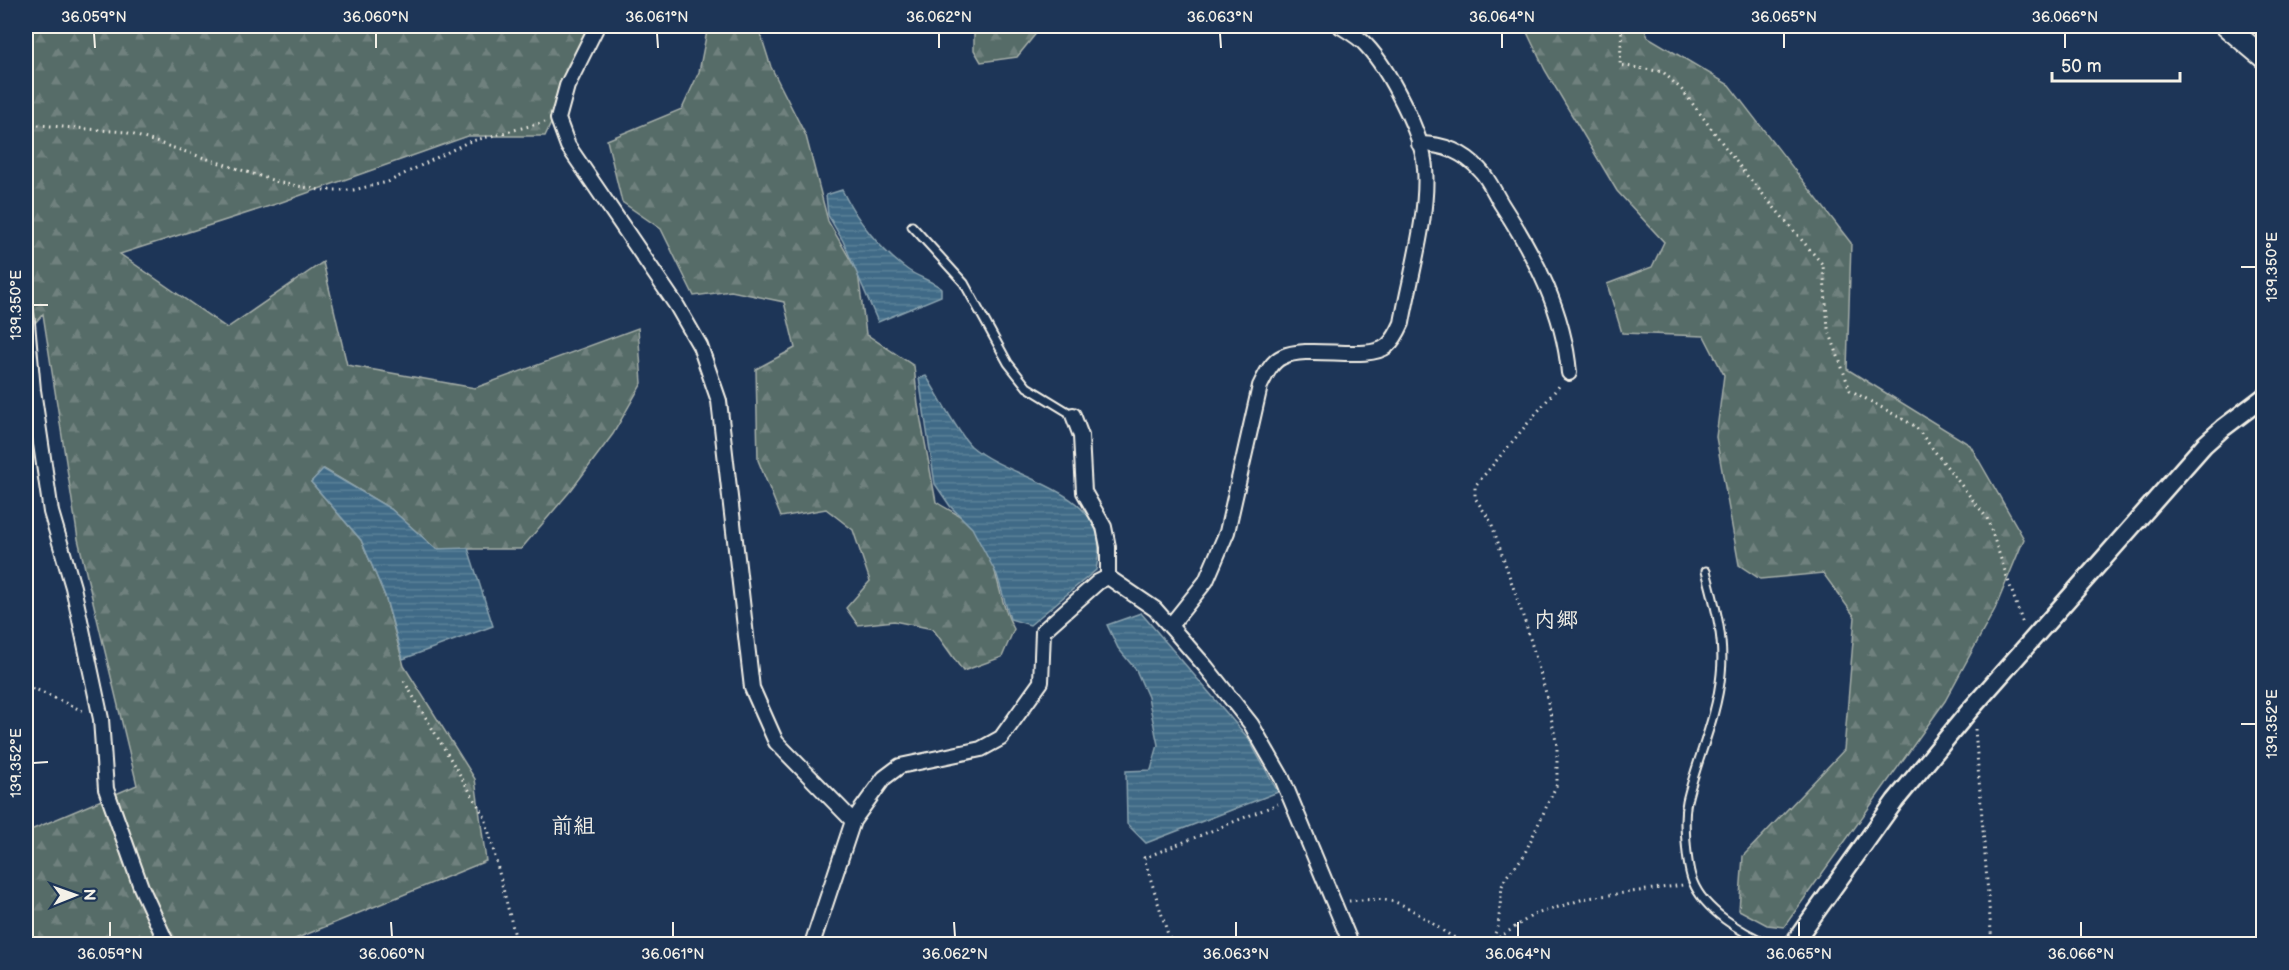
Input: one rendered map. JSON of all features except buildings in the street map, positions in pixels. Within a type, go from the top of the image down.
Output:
[{"type":"main road","points":[[2226,26],[2264,58]]},
{"type":"street","points":[[597,26],[567,86],[558,119],[568,146],[677,306],[700,346],[719,401],[752,688],[777,742],[853,822]]},
{"type":"street","points":[[1170,626],[1206,580],[1227,532],[1260,386],[1270,368],[1281,357],[1296,353],[1372,352],[1385,348],[1394,339],[1402,323],[1425,197],[1425,166],[1419,144],[1398,92],[1384,68],[1365,43],[1340,26]]},
{"type":"street","points":[[1419,144],[1432,144],[1453,150],[1480,170],[1515,225],[1559,316],[1569,373]]},
{"type":"street","points":[[26,312],[33,390],[51,512],[73,587],[101,719],[106,789],[141,887],[167,945]]},
{"type":"street","points":[[1793,945],[1895,801],[1970,710],[2204,445],[2264,397]]},
{"type":"street","points":[[1073,415],[1081,436],[1084,492],[1104,527],[1108,547],[1108,577]]},
{"type":"street","points":[[812,945],[853,822],[884,778],[900,766],[981,749],[1001,738],[1041,682],[1043,631],[1098,582],[1108,577]]},
{"type":"street","points":[[1108,577],[1155,609],[1251,724],[1282,778],[1352,945]]},
{"type":"lane","points":[[912,226],[964,283],[1008,363],[1027,387],[1073,415]]},
{"type":"lane","points":[[1707,571],[1718,615],[1722,672],[1717,706],[1687,803],[1684,822],[1693,883],[1728,923],[1769,945]]},
{"type":"path","points":[[1622,26],[1620,65],[1663,72],[1683,91],[1744,172],[1823,265],[1827,328],[1850,390],[1915,426],[1987,519],[2030,644]]},
{"type":"path","points":[[26,124],[125,132],[280,183],[320,190],[353,190],[388,182],[468,142],[558,119]]},
{"type":"path","points":[[1491,943],[1498,927],[1502,886],[1506,877],[1523,857],[1557,784],[1557,746],[1546,693],[1527,628],[1491,522],[1476,498],[1475,486],[1569,373]]},
{"type":"path","points":[[404,681],[485,817],[517,945]]},
{"type":"path","points":[[26,688],[35,689],[101,719]]},
{"type":"path","points":[[1970,710],[1977,738],[1992,945]]},
{"type":"path","points":[[1171,945],[1144,858],[1290,799]]},
{"type":"path","points":[[1491,943],[1533,915],[1587,898],[1693,883]]},
{"type":"path","points":[[1335,902],[1391,901],[1412,911],[1450,937],[1469,945]]},
{"type":"green space","points":[[26,26],[597,26],[545,136],[468,136],[279,203],[120,254],[227,328],[323,262],[347,365],[475,388],[638,328],[642,383],[613,434],[572,489],[521,549],[436,549],[391,509],[324,469],[311,482],[361,540],[385,596],[404,666],[475,779],[486,861],[283,944],[26,944],[26,832],[137,785],[78,539],[43,314],[26,333]]},
{"type":"green space","points":[[708,26],[758,26],[771,67],[806,136],[828,221],[858,273],[866,334],[914,366],[918,405],[936,502],[965,519],[975,528],[990,555],[1004,605],[1014,629],[1002,657],[963,671],[933,629],[894,621],[858,625],[846,608],[870,581],[853,530],[826,509],[781,517],[758,460],[756,369],[795,348],[784,302],[731,291],[694,296],[661,229],[622,202],[607,140],[682,109],[699,72]]},
{"type":"green space","points":[[980,26],[1042,26],[1017,57],[981,62],[974,50],[974,31]]},
{"type":"green space","points":[[1524,26],[1643,26],[1648,37],[1729,85],[1851,243],[1847,369],[1970,445],[2024,539],[1995,609],[1945,701],[1784,927],[1767,925],[1739,910],[1743,856],[1844,750],[1855,617],[1823,573],[1760,579],[1739,565],[1716,437],[1724,375],[1704,336],[1622,333],[1607,284],[1652,267],[1664,242],[1617,191],[1545,70]]},
{"type":"water","points":[[842,190],[854,212],[879,244],[908,270],[941,288],[941,296],[878,322],[843,241],[828,215],[826,195]]},
{"type":"water","points":[[926,376],[971,446],[986,457],[1063,494],[1079,506],[1091,520],[1099,542],[1096,570],[1030,625],[1010,619],[997,575],[972,528],[950,506],[935,484],[919,378]]},
{"type":"water","points":[[323,469],[391,509],[436,549],[468,548],[493,626],[403,659],[385,596],[361,540],[311,482]]},
{"type":"water","points":[[1141,613],[1248,738],[1278,792],[1146,843],[1127,824],[1126,771],[1151,770],[1158,745],[1148,697],[1136,670],[1118,648],[1107,625]]},
{"type":"district","name":"内郷","points":[[1556,619]]},
{"type":"district","name":"前組","points":[[573,825]]}]
